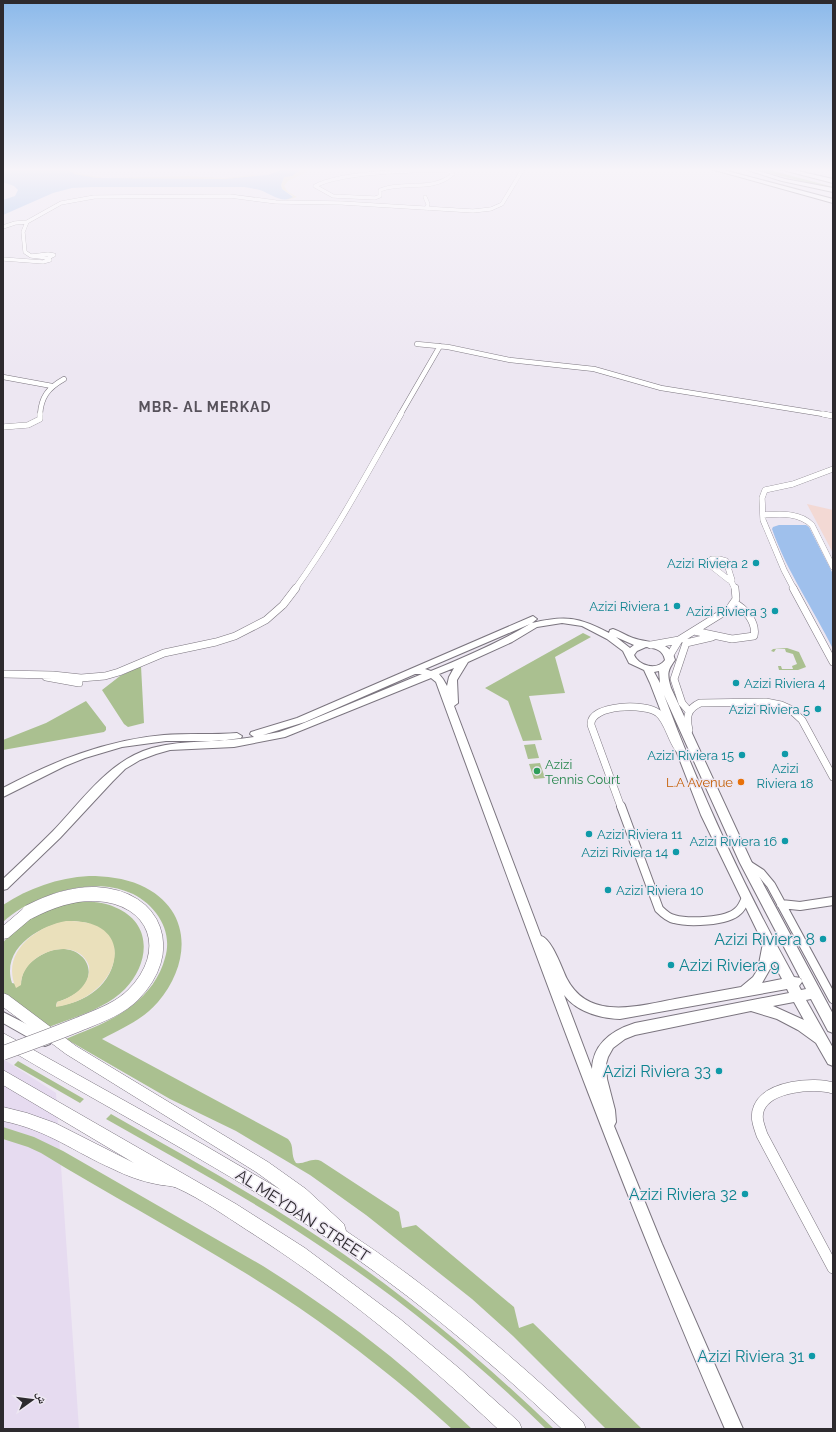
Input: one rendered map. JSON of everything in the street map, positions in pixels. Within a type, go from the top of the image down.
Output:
[{"type":"main road","points":[[3,934],[29,912],[56,900],[76,896],[104,895],[121,899],[142,911],[152,922],[157,936],[156,959],[144,982],[132,996],[117,1007],[99,1016],[3,1053]]},
{"type":"main road","points":[[3,999],[71,1050],[262,1167],[318,1210],[352,1245]]},
{"type":"main road","name":"AL MEYDAN STREET","points":[[3,1039],[262,1187],[352,1245],[397,1276],[470,1333],[508,1365],[576,1429]]},
{"type":"main road","points":[[3,1077],[266,1232],[337,1281],[409,1337],[512,1429]]},
{"type":"main road","points":[[3,1114],[22,1118],[50,1128],[114,1163],[135,1172],[158,1178],[178,1180]]},
{"type":"street","points":[[23,236],[23,246],[25,252],[31,256],[48,258],[54,255],[31,256]]},
{"type":"street","points":[[3,259],[43,262],[50,260],[48,258]]},
{"type":"street","points":[[417,344],[440,346],[510,360],[594,369],[661,388],[833,417]]},
{"type":"street","points":[[3,674],[40,675],[55,680],[81,683],[102,680],[164,653],[216,642],[235,636],[260,624],[278,610],[305,576],[440,346]]},
{"type":"street","points":[[3,377],[52,386]]},
{"type":"street","points":[[3,427],[38,422],[40,419],[41,400],[52,386],[64,379]]},
{"type":"street","points":[[833,469],[798,482],[768,489],[762,496],[763,515],[766,526],[790,581],[833,662]]},
{"type":"street","points":[[763,515],[795,515],[807,520],[812,526],[833,568]]},
{"type":"street","points":[[678,640],[670,655],[670,660],[664,667],[656,669],[647,668],[635,663],[630,658],[630,653],[633,648],[678,640],[726,611],[734,603],[737,593],[731,581]]},
{"type":"street","points":[[688,710],[682,703],[674,679],[685,646],[691,640],[715,637],[748,637],[755,635],[755,631],[747,612],[742,607],[734,603]]},
{"type":"street","points":[[3,793],[57,764],[114,746],[167,738],[229,737],[272,730],[301,720],[535,618],[546,615],[565,614],[587,618],[624,638],[662,648],[670,655]]},
{"type":"street","points":[[3,886],[56,835],[121,767],[136,758],[153,751],[170,747],[234,744],[281,734],[303,727],[500,645],[534,625],[556,621],[574,622],[590,626],[615,640],[630,653]]},
{"type":"street","points":[[694,631],[715,637]]},
{"type":"street","points":[[435,673],[439,666],[468,653],[481,642]]},
{"type":"street","points":[[453,715],[451,681],[454,674],[465,660]]},
{"type":"street","points":[[664,667],[664,683],[746,863],[807,980],[833,1026]]},
{"type":"street","points":[[647,668],[655,683],[679,749],[707,815],[746,898],[833,1060]]},
{"type":"street","points":[[412,671],[435,673]]},
{"type":"street","points":[[435,673],[440,681],[453,715],[608,1130],[677,1299],[734,1429]]},
{"type":"street","points":[[692,746],[686,721],[688,710],[697,704],[709,702],[766,702],[781,705],[790,709],[802,720],[833,778]]},
{"type":"street","points":[[679,749],[669,736],[660,715],[649,708],[606,710],[598,712],[591,719],[591,725],[659,909],[669,917],[683,922],[722,918],[731,916],[737,912],[746,898]]},
{"type":"street","points":[[746,863],[765,877],[833,999]]},
{"type":"street","points":[[781,904],[800,906],[833,900]]},
{"type":"street","points":[[535,934],[550,952],[562,981],[570,994],[583,1004],[598,1011],[622,1014],[807,980]]},
{"type":"street","points":[[744,991],[756,982],[765,969],[769,941]]},
{"type":"street","points":[[608,1130],[607,1104],[600,1080],[599,1066],[602,1053],[610,1042],[622,1033],[636,1028],[814,993]]},
{"type":"street","points":[[751,1006],[777,1012],[792,1019],[823,1042]]},
{"type":"street","points":[[3,1017],[36,1036],[71,1050]]},
{"type":"street","points":[[833,1088],[813,1085],[771,1094],[762,1101],[757,1117],[762,1135],[833,1268]]},
{"type":"shaded area","points":[[807,504],[833,510],[833,553]]},
{"type":"shaded area","points":[[3,1059],[56,1093],[79,1429],[3,1429]]},
{"type":"green space","points":[[583,633],[591,637],[555,657],[565,693],[529,696],[542,740],[523,741],[508,701],[485,688]]},
{"type":"green space","points":[[787,648],[799,652],[806,667],[798,670],[779,670],[778,666],[781,666],[782,669],[793,669],[792,666],[797,664],[793,654],[786,652],[785,649],[776,649],[774,652],[771,651],[773,649]]},
{"type":"green space","points":[[141,666],[144,723],[128,727],[124,724],[102,690],[120,676]]},
{"type":"green space","points":[[86,701],[106,727],[104,732],[3,750],[3,740],[46,723]]},
{"type":"green space","points":[[535,744],[539,758],[528,759],[524,745]]},
{"type":"green space","name":"Azizi Tennis Court","points":[[540,763],[545,778],[534,779],[529,764]]},
{"type":"green space","points":[[89,876],[121,879],[140,885],[157,895],[170,907],[178,922],[181,937],[181,953],[177,970],[169,986],[158,1002],[152,1009],[139,1019],[102,1039],[288,1139],[296,1163],[314,1160],[321,1161],[399,1212],[402,1228],[416,1225],[514,1307],[519,1328],[533,1323],[642,1429],[606,1429],[513,1336],[472,1299],[366,1215],[310,1175],[236,1131],[170,1099],[66,1039],[109,1020],[133,1005],[148,990],[157,978],[163,965],[167,946],[165,929],[162,923],[156,913],[141,899],[122,890],[102,886],[58,892],[37,900],[19,910],[3,922],[3,905],[13,899],[44,885],[66,879]]},
{"type":"green space","points":[[77,902],[93,902],[104,903],[119,909],[130,916],[138,925],[144,946],[143,957],[139,968],[133,979],[117,996],[89,1012],[49,1027],[3,995],[3,943],[24,922],[58,905]],"holes":[[[74,921],[88,923],[114,947],[114,959],[111,970],[106,980],[98,988],[79,1000],[56,1006],[57,1002],[75,994],[86,983],[89,972],[86,961],[78,953],[66,949],[51,951],[35,959],[25,970],[21,985],[12,983],[10,970],[13,958],[19,947],[28,938],[38,931],[63,922]]]},
{"type":"green space","points":[[18,1061],[84,1099],[80,1103],[14,1065]]},
{"type":"green space","points":[[111,1114],[268,1205],[351,1259],[441,1328],[554,1429],[546,1429],[495,1381],[442,1336],[358,1272],[302,1234],[247,1200],[106,1119]]},
{"type":"green space","points":[[3,1127],[34,1137],[63,1151],[263,1266],[312,1298],[375,1344],[472,1429],[452,1429],[377,1365],[338,1335],[267,1286],[41,1153],[3,1139]]},
{"type":"sand","points":[[66,921],[90,923],[106,932],[114,945],[114,960],[108,975],[96,989],[78,1001],[56,1007],[57,1002],[75,993],[87,979],[89,966],[83,956],[73,951],[62,949],[50,951],[39,956],[30,964],[23,974],[21,985],[16,988],[12,975],[13,963],[17,953],[24,943],[33,935],[43,929]]},
{"type":"water","points":[[779,525],[806,525],[809,527],[833,574],[833,649],[778,545],[772,529],[773,527]]},
{"type":"place","name":"Azizi Riviera 2","points":[[756,563]]},
{"type":"place","name":"Azizi Riviera 1","points":[[677,606]]},
{"type":"place","name":"Azizi Riviera 3","points":[[775,611]]},
{"type":"place","name":"Azizi Riviera 4","points":[[736,683]]},
{"type":"place","name":"Azizi Riviera 5","points":[[818,709]]},
{"type":"place","name":"Azizi Riviera 18","points":[[785,754]]},
{"type":"place","name":"Azizi Riviera 15","points":[[742,755]]},
{"type":"place","name":"Azizi Tennis Court","points":[[537,771]]},
{"type":"place","name":"L.A Avenue","points":[[741,782]]},
{"type":"place","name":"Azizi Riviera 11","points":[[589,834]]},
{"type":"place","name":"Azizi Riviera 16","points":[[785,841]]},
{"type":"place","name":"Azizi Riviera 14","points":[[676,852]]},
{"type":"place","name":"Azizi Riviera 10","points":[[608,890]]},
{"type":"place","name":"Azizi Riviera 8","points":[[823,939]]},
{"type":"place","name":"Azizi Riviera 9","points":[[671,965]]},
{"type":"place","name":"Azizi Riviera 33","points":[[719,1071]]},
{"type":"place","name":"Azizi Riviera 32","points":[[745,1194]]},
{"type":"place","name":"Azizi Riviera 31","points":[[812,1356]]},
{"type":"district","name":"MBR- AL MERKAD","points":[[205,407]]}]
